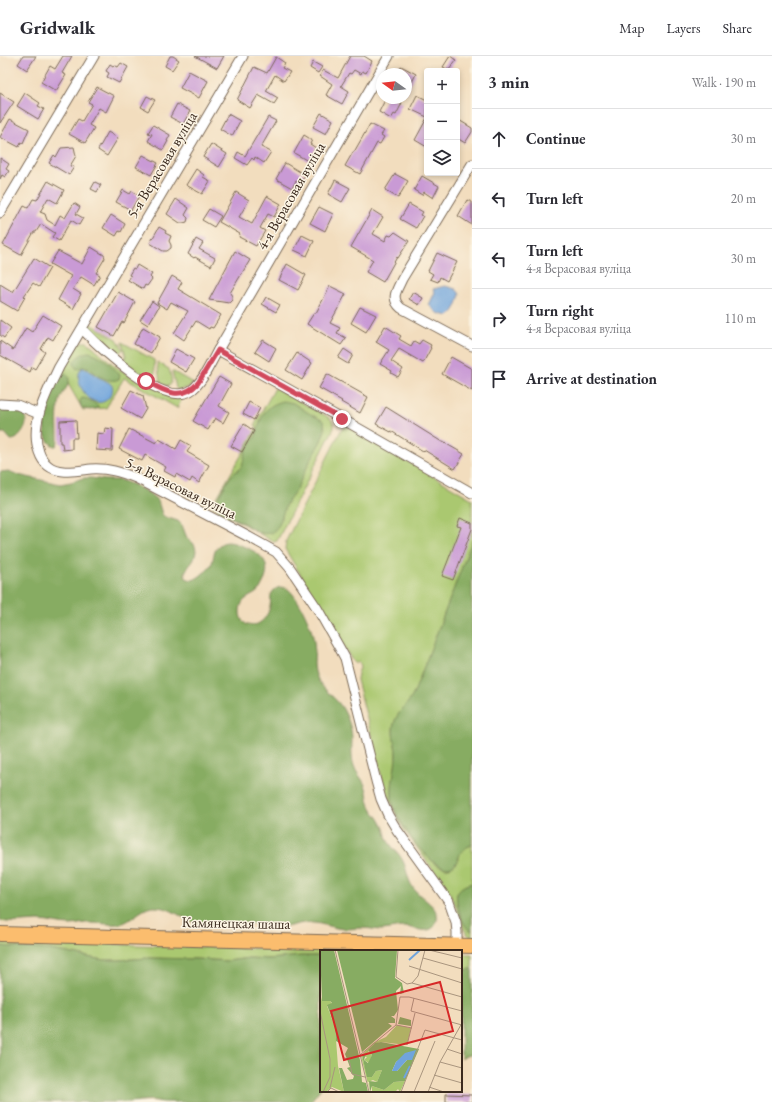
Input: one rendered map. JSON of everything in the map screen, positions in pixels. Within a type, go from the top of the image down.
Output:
[{"type":"main road","name":"Камянецкая шаша","points":[[0,934],[472,946]]},
{"type":"street","points":[[0,213],[94,56]]},
{"type":"street","name":"5-я Верасовая вуліца","points":[[243,56],[56,372],[39,414],[36,433],[38,447],[41,458],[48,466],[55,470],[65,472],[91,469],[110,470],[118,471],[136,478],[249,537],[276,552],[284,560],[310,597],[342,653],[348,670],[381,798],[388,815],[397,830],[448,902],[456,922],[457,946]]},
{"type":"street","name":"4-я Верасовая вуліца","points":[[82,329],[105,352],[124,368],[146,381],[166,391],[176,394],[186,392],[194,387],[201,379],[218,350],[388,56]]},
{"type":"street","points":[[472,164],[402,279],[394,298],[396,303],[404,310],[472,346]]},
{"type":"street","points":[[218,350],[472,493]]},
{"type":"street","points":[[0,404],[17,405],[39,414]]},
{"type":"green space","points":[[82,319],[117,339],[123,349],[119,353],[114,354],[90,331],[89,325]]},
{"type":"green space","points":[[81,342],[87,342],[90,344],[115,366],[130,376],[180,398],[181,401],[177,408],[124,378],[106,408],[83,410],[67,382],[56,377],[75,347]]},
{"type":"green space","points":[[122,342],[154,360],[154,376],[150,378],[144,376],[125,362],[126,356]]},
{"type":"green space","points":[[88,352],[101,357],[109,363],[119,374],[119,379],[113,380],[103,378],[87,367],[77,369],[74,363],[76,358]]},
{"type":"green space","points":[[157,362],[169,369],[171,380],[169,386],[160,382]]},
{"type":"green space","points":[[172,371],[193,383],[190,387],[178,390],[176,388]]},
{"type":"green space","points":[[64,373],[67,374],[69,378],[69,383],[61,397],[59,405],[58,441],[56,446],[54,446],[48,441],[45,434],[46,415],[51,395],[57,380],[59,376]]},
{"type":"green space","points":[[275,388],[330,418],[334,424],[334,428],[277,541],[274,542],[212,506],[257,428],[255,424]]},
{"type":"green space","points":[[82,398],[93,402],[98,406],[98,408],[89,410],[81,407],[80,401]]},
{"type":"green space","points":[[283,401],[293,403],[322,420],[324,422],[325,430],[297,488],[286,504],[279,525],[272,533],[267,534],[256,531],[242,522],[227,516],[218,509],[217,502],[230,478],[241,467],[246,450],[255,437],[263,415],[271,406]]},
{"type":"green space","points":[[2,406],[19,410],[26,417],[26,424],[22,432],[15,439],[11,440],[5,433],[0,433],[0,407]]},
{"type":"green space","points":[[345,426],[472,499],[472,541],[414,693],[398,716],[393,727],[396,761],[392,788],[392,801],[394,808],[404,826],[435,864],[441,867],[450,868],[455,864],[462,851],[472,845],[472,883],[461,888],[458,892],[457,904],[463,922],[472,931],[472,938],[463,928],[450,893],[404,830],[389,800],[379,768],[357,680],[361,665],[358,662],[356,664],[353,662],[285,549],[286,541],[341,430]]},
{"type":"green space","points":[[9,471],[18,475],[60,484],[83,478],[120,480],[149,493],[158,501],[162,514],[165,517],[178,521],[182,525],[187,538],[195,546],[195,556],[185,574],[186,578],[188,579],[195,579],[208,570],[212,564],[217,548],[221,544],[227,542],[234,543],[248,548],[259,555],[266,565],[267,571],[265,579],[260,589],[242,603],[240,612],[241,619],[246,624],[250,625],[260,623],[267,615],[271,595],[275,589],[284,587],[290,590],[296,598],[309,623],[313,636],[314,667],[318,681],[339,703],[346,716],[351,732],[353,763],[366,787],[370,806],[383,826],[388,842],[402,859],[412,886],[435,910],[437,918],[433,928],[428,930],[408,927],[383,930],[362,928],[346,929],[309,923],[276,928],[247,923],[227,927],[195,923],[172,911],[159,907],[147,908],[128,921],[119,924],[89,923],[70,925],[42,921],[0,921],[0,472]]},
{"type":"green space","points":[[472,541],[472,845],[462,851],[453,866],[447,868],[432,861],[416,844],[402,824],[394,808],[392,791],[396,754],[393,728],[397,716],[414,693]]},
{"type":"green space","points":[[472,883],[472,931],[467,929],[463,922],[459,912],[457,894],[461,888]]},
{"type":"green space","points":[[0,941],[320,950],[320,956],[270,959],[249,958],[228,961],[148,958],[104,960],[50,950],[0,946]]},
{"type":"green space","points":[[0,946],[50,950],[104,960],[148,958],[228,961],[249,958],[270,959],[320,956],[320,1089],[310,1102],[164,1102],[151,1100],[129,1102],[0,1102]]},
{"type":"green space","points":[[462,954],[472,954],[472,969],[462,971]]},
{"type":"green space","points":[[472,969],[472,1054],[462,1058],[462,971]]},
{"type":"water","points":[[445,286],[456,289],[460,294],[455,309],[448,316],[437,313],[429,305],[435,292],[433,289]]},
{"type":"water","points":[[82,368],[89,370],[112,386],[113,388],[110,396],[104,401],[98,402],[92,400],[81,388],[79,374]]},
{"type":"building","points":[[23,56],[36,56],[27,70],[18,64]]},
{"type":"building","points":[[63,56],[72,56],[62,73],[66,75],[56,91],[41,82],[50,66],[55,69]]},
{"type":"building","points":[[170,56],[173,56],[179,60],[172,70],[165,66]]},
{"type":"building","points":[[195,56],[224,56],[217,68]]},
{"type":"building","points":[[350,56],[364,56],[372,61],[366,73],[362,71],[361,74],[354,70],[351,74],[349,73],[341,86],[349,91],[342,104],[326,95],[332,84],[320,76],[323,70],[338,78]]},
{"type":"building","points":[[450,56],[456,60],[450,68],[443,67]]},
{"type":"building","points":[[276,57],[285,63],[282,68],[290,72],[284,81],[275,75],[266,91],[278,98],[274,104],[258,95],[250,108],[237,100],[254,67],[267,73]]},
{"type":"building","points":[[313,62],[322,67],[318,73],[310,68]]},
{"type":"building","points":[[121,63],[128,67],[119,83],[107,77],[109,73],[106,71],[110,64],[118,67]]},
{"type":"building","points":[[189,71],[208,81],[199,98],[180,88]]},
{"type":"building","points":[[412,72],[416,74],[412,82]]},
{"type":"building","points":[[97,87],[114,96],[106,112],[99,108],[89,125],[94,128],[85,143],[69,134],[78,119],[82,121],[92,104],[88,102]]},
{"type":"building","points":[[0,93],[14,102],[0,123]]},
{"type":"building","points":[[25,93],[40,103],[38,106],[44,109],[38,119],[17,106]]},
{"type":"building","points":[[417,95],[424,98],[424,116],[410,109]]},
{"type":"building","points":[[147,96],[155,100],[148,111],[141,107]]},
{"type":"building","points":[[177,104],[190,111],[183,124],[170,117]]},
{"type":"building","points":[[383,104],[402,104],[396,115],[394,114],[391,119],[379,112]]},
{"type":"building","points":[[321,113],[333,120],[326,134],[313,127]]},
{"type":"building","points":[[228,114],[240,121],[232,136],[220,129]]},
{"type":"building","points":[[268,117],[276,121],[261,147],[271,152],[264,163],[255,157],[254,160],[252,158],[247,165],[235,158],[238,152],[245,156]]},
{"type":"building","points":[[10,119],[29,129],[23,143],[21,142],[19,147],[0,137]]},
{"type":"building","points":[[460,121],[472,128],[472,132],[465,143],[460,140]]},
{"type":"building","points":[[370,124],[384,131],[381,135],[384,137],[380,144],[377,143],[360,174],[345,166]]},
{"type":"building","points":[[424,124],[424,145],[415,140]]},
{"type":"building","points":[[153,125],[170,135],[163,150],[148,141],[152,134],[148,133]]},
{"type":"building","points":[[108,132],[118,138],[107,156],[98,150]]},
{"type":"building","points":[[304,135],[312,140],[310,144],[316,148],[308,161],[294,153]]},
{"type":"building","points":[[211,144],[227,154],[219,167],[203,157]]},
{"type":"building","points":[[74,147],[76,156],[70,166],[74,167],[69,175],[49,163],[54,155],[56,157],[61,148]]},
{"type":"building","points":[[143,155],[158,163],[151,175],[136,167]]},
{"type":"building","points":[[0,158],[9,164],[6,169],[9,171],[5,177],[2,175],[0,179]]},
{"type":"building","points":[[285,163],[305,175],[300,184],[296,181],[292,188],[276,179]]},
{"type":"building","points":[[196,169],[204,175],[203,177],[210,181],[202,194],[186,185]]},
{"type":"building","points":[[395,174],[408,181],[398,198],[385,190]]},
{"type":"building","points":[[422,176],[439,186],[433,198],[424,192],[422,195],[414,190]]},
{"type":"building","points":[[335,180],[350,188],[342,202],[328,194]]},
{"type":"building","points":[[48,181],[64,190],[57,203],[48,198],[40,212],[45,214],[47,220],[55,225],[60,215],[65,218],[74,203],[80,207],[76,214],[83,218],[79,225],[71,220],[59,241],[52,237],[55,233],[41,224],[36,232],[34,232],[21,255],[3,245],[24,206],[28,208],[33,199],[37,200]]},
{"type":"building","points":[[95,182],[101,185],[97,192],[91,189]]},
{"type":"building","points":[[123,190],[130,194],[132,191],[139,196],[131,210],[116,202]]},
{"type":"building","points":[[236,192],[249,200],[239,217],[252,224],[267,196],[281,204],[274,217],[268,214],[260,228],[265,231],[256,246],[239,237],[240,234],[219,222]]},
{"type":"building","points":[[176,199],[189,208],[185,215],[188,218],[187,222],[180,223],[167,214]]},
{"type":"building","points":[[467,200],[472,202],[472,225],[458,216]]},
{"type":"building","points":[[409,204],[423,212],[421,215],[423,216],[416,228],[400,219]]},
{"type":"building","points":[[319,207],[333,214],[325,231],[310,223]]},
{"type":"building","points":[[209,209],[221,216],[214,227],[202,220]]},
{"type":"building","points":[[372,210],[383,217],[373,234],[385,241],[388,235],[391,236],[395,232],[409,241],[398,258],[397,257],[383,282],[366,272],[373,260],[351,247]]},
{"type":"building","points":[[111,215],[125,224],[121,232],[119,231],[116,236],[103,228]]},
{"type":"building","points":[[159,227],[171,236],[169,241],[171,248],[167,251],[163,251],[150,243]]},
{"type":"building","points":[[302,235],[314,241],[307,256],[294,250]]},
{"type":"building","points":[[196,239],[203,243],[199,249],[215,258],[211,266],[188,254]]},
{"type":"building","points":[[91,247],[104,255],[105,258],[96,273],[100,275],[94,285],[81,277],[73,289],[81,294],[73,309],[58,300],[71,276],[50,264],[58,251],[82,264]]},
{"type":"building","points":[[235,251],[250,260],[230,293],[232,300],[229,303],[209,300]]},
{"type":"building","points":[[437,253],[457,262],[447,281],[440,277],[438,282],[430,279],[433,274],[428,271]]},
{"type":"building","points":[[34,258],[50,268],[39,287],[33,283],[24,296],[25,297],[17,311],[0,301],[0,284],[13,292]]},
{"type":"building","points":[[287,264],[306,275],[298,290],[279,280]]},
{"type":"building","points":[[137,265],[152,274],[150,277],[152,279],[143,289],[128,280],[131,276],[129,275],[133,268],[135,269]]},
{"type":"building","points":[[172,276],[182,282],[178,289],[221,315],[213,328],[210,327],[209,329],[196,321],[184,340],[174,333],[188,311],[171,302],[167,309],[157,303]]},
{"type":"building","points":[[330,286],[346,294],[330,323],[340,328],[337,333],[346,338],[341,345],[307,324],[314,313],[316,313]]},
{"type":"building","points":[[118,292],[135,302],[124,323],[122,322],[114,336],[98,327]]},
{"type":"building","points":[[413,292],[423,298],[419,305],[409,299]]},
{"type":"building","points":[[266,297],[280,305],[276,312],[262,304]]},
{"type":"building","points":[[152,301],[159,306],[148,325],[140,320]]},
{"type":"building","points":[[360,307],[376,315],[366,332],[351,323]]},
{"type":"building","points":[[43,315],[61,326],[53,340],[48,337],[41,349],[45,352],[35,369],[32,367],[30,372],[0,355],[0,341],[13,350],[26,328],[32,332]]},
{"type":"building","points":[[0,320],[11,328],[4,338],[0,335]]},
{"type":"building","points":[[385,326],[401,336],[399,339],[411,346],[414,341],[419,344],[422,340],[431,345],[431,348],[423,363],[399,349],[391,361],[403,369],[398,377],[391,373],[392,371],[380,364],[389,350],[376,342]]},
{"type":"building","points":[[143,327],[160,337],[151,353],[134,344]]},
{"type":"building","points":[[263,340],[276,348],[269,361],[255,352]]},
{"type":"building","points":[[176,349],[194,359],[186,372],[169,362]]},
{"type":"building","points":[[344,349],[353,355],[348,364],[338,358]]},
{"type":"building","points":[[297,353],[312,363],[302,380],[286,370]]},
{"type":"building","points":[[451,357],[472,369],[472,391],[442,374]]},
{"type":"building","points":[[327,374],[368,397],[360,413],[319,388]]},
{"type":"building","points":[[219,377],[231,384],[219,406],[229,412],[223,423],[215,418],[208,430],[193,421]]},
{"type":"building","points":[[131,390],[143,396],[146,409],[140,419],[121,408]]},
{"type":"building","points":[[249,402],[260,408],[254,420],[243,414]]},
{"type":"building","points":[[386,407],[464,454],[455,469],[391,431],[376,424]]},
{"type":"building","points":[[76,420],[77,438],[72,438],[72,449],[63,450],[62,443],[60,443],[60,421]]},
{"type":"building","points":[[244,424],[254,431],[242,452],[231,446]]},
{"type":"building","points":[[105,428],[113,429],[112,451],[96,450],[97,433],[104,434]]},
{"type":"building","points":[[129,429],[156,443],[159,439],[176,449],[181,440],[191,446],[187,452],[209,465],[199,483],[192,478],[190,482],[176,474],[175,477],[164,471],[166,467],[145,455],[142,461],[119,449]]},
{"type":"building","points":[[460,518],[472,523],[472,529],[453,580],[442,576],[461,527],[457,526]]},
{"type":"building","points":[[446,1094],[472,1095],[472,1102],[446,1102]]},
{"type":"route","points":[[146,381],[171,393],[181,394],[186,392],[198,383],[218,350],[342,419]]}]
